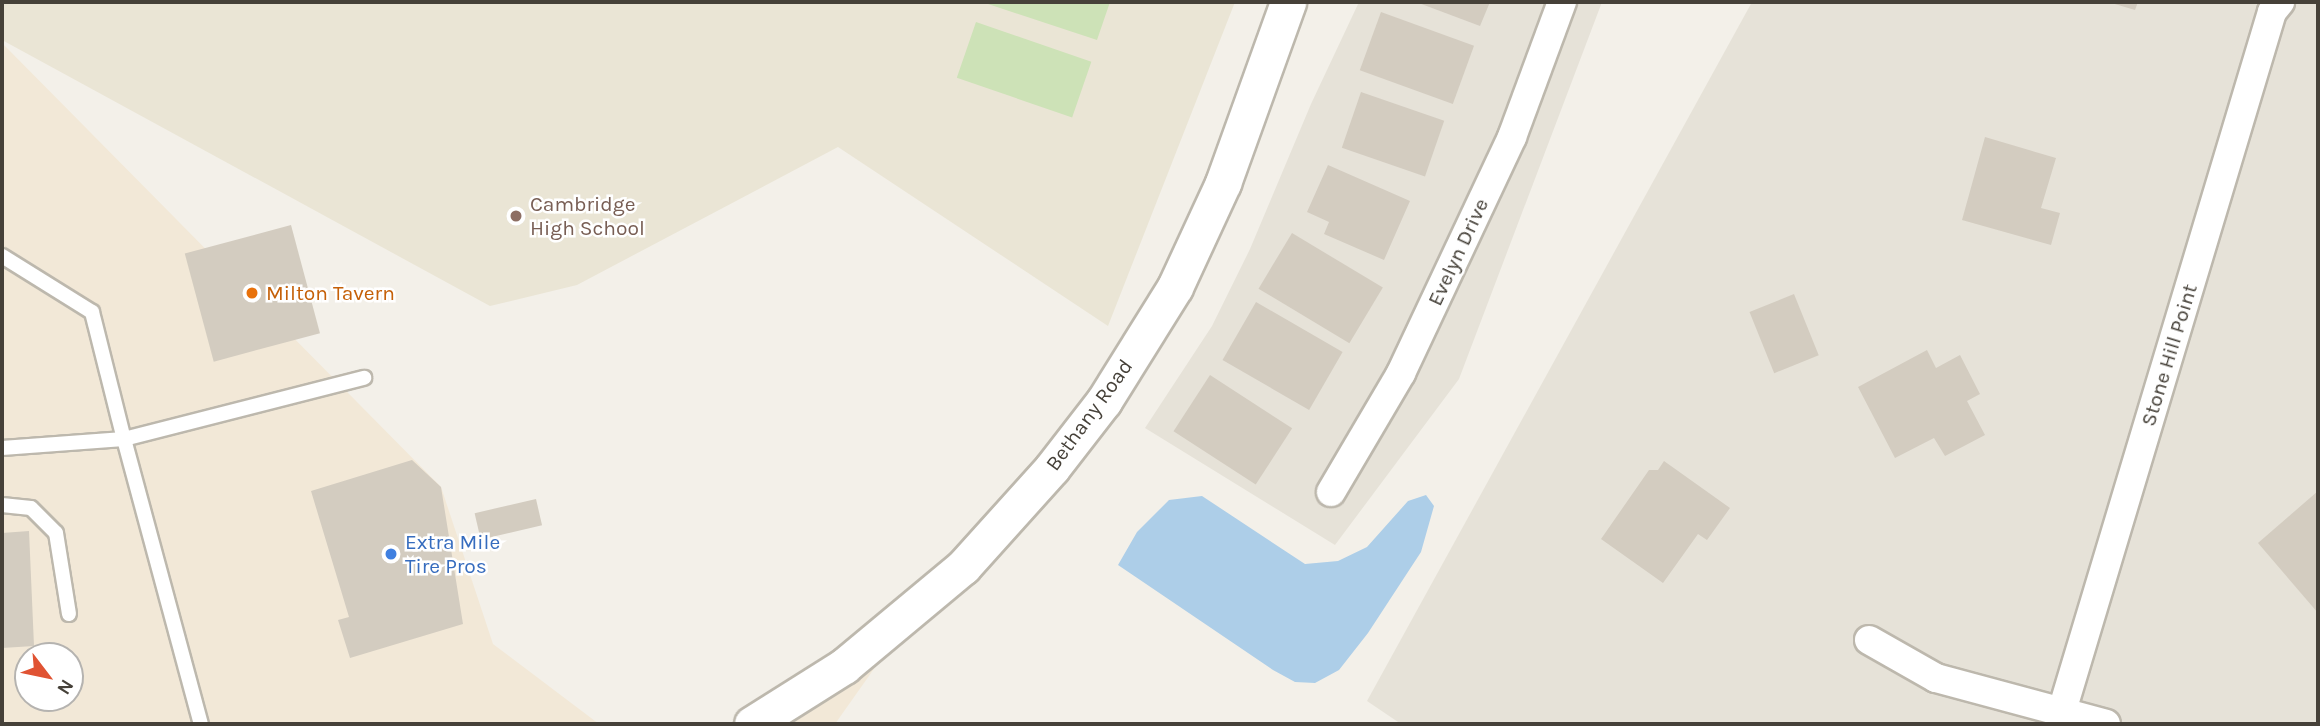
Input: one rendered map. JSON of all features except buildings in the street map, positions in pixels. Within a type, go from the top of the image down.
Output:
[{"type":"street","name":"Bethany Road","points":[[752,724],[845,666],[963,567],[1052,468],[1104,401],[1175,287],[1218,194],[1288,2]]},
{"type":"street","name":"Evelyn Drive","points":[[1331,492],[1401,373],[1419,336],[1512,137],[1562,2]]},
{"type":"street","name":"Stone Hill Point","points":[[2062,711],[2272,12],[2280,2]]},
{"type":"street","points":[[1869,640],[1936,678],[2106,724]]},
{"type":"lane","points":[[2,256],[92,312],[201,724]]},
{"type":"lane","points":[[2,448],[124,439],[364,378]]},
{"type":"lane","points":[[2,505],[31,508],[56,533],[69,614]]},
{"type":"shaded area","name":"Cambridge High School","points":[[2,2],[1235,2],[1108,326],[838,147],[577,285],[490,306],[2,40]]},
{"type":"shaded area","points":[[1359,2],[1602,2],[1459,379],[1335,545],[1145,428],[1212,326],[1250,249],[1311,104]]},
{"type":"shaded area","points":[[1752,2],[2318,2],[2318,724],[1401,724],[1367,701]]},
{"type":"shaded area","points":[[2,43],[441,487],[493,644],[599,724],[2,724]]},
{"type":"shaded area","points":[[917,608],[835,724],[751,724]]},
{"type":"green space","points":[[982,2],[1110,2],[1097,40]]},
{"type":"green space","points":[[976,22],[1091,62],[1072,118],[957,78]]},
{"type":"water","points":[[1426,495],[1434,506],[1421,552],[1368,633],[1339,670],[1315,683],[1295,682],[1273,670],[1118,565],[1137,532],[1169,500],[1202,496],[1305,564],[1338,561],[1367,547],[1408,501]]},
{"type":"place","name":"Cambridge High School","points":[[516,216]]},
{"type":"place","name":"Milton Tavern","points":[[252,293]]},
{"type":"place","name":"Extra Mile Tire Pros","points":[[391,554]]}]
